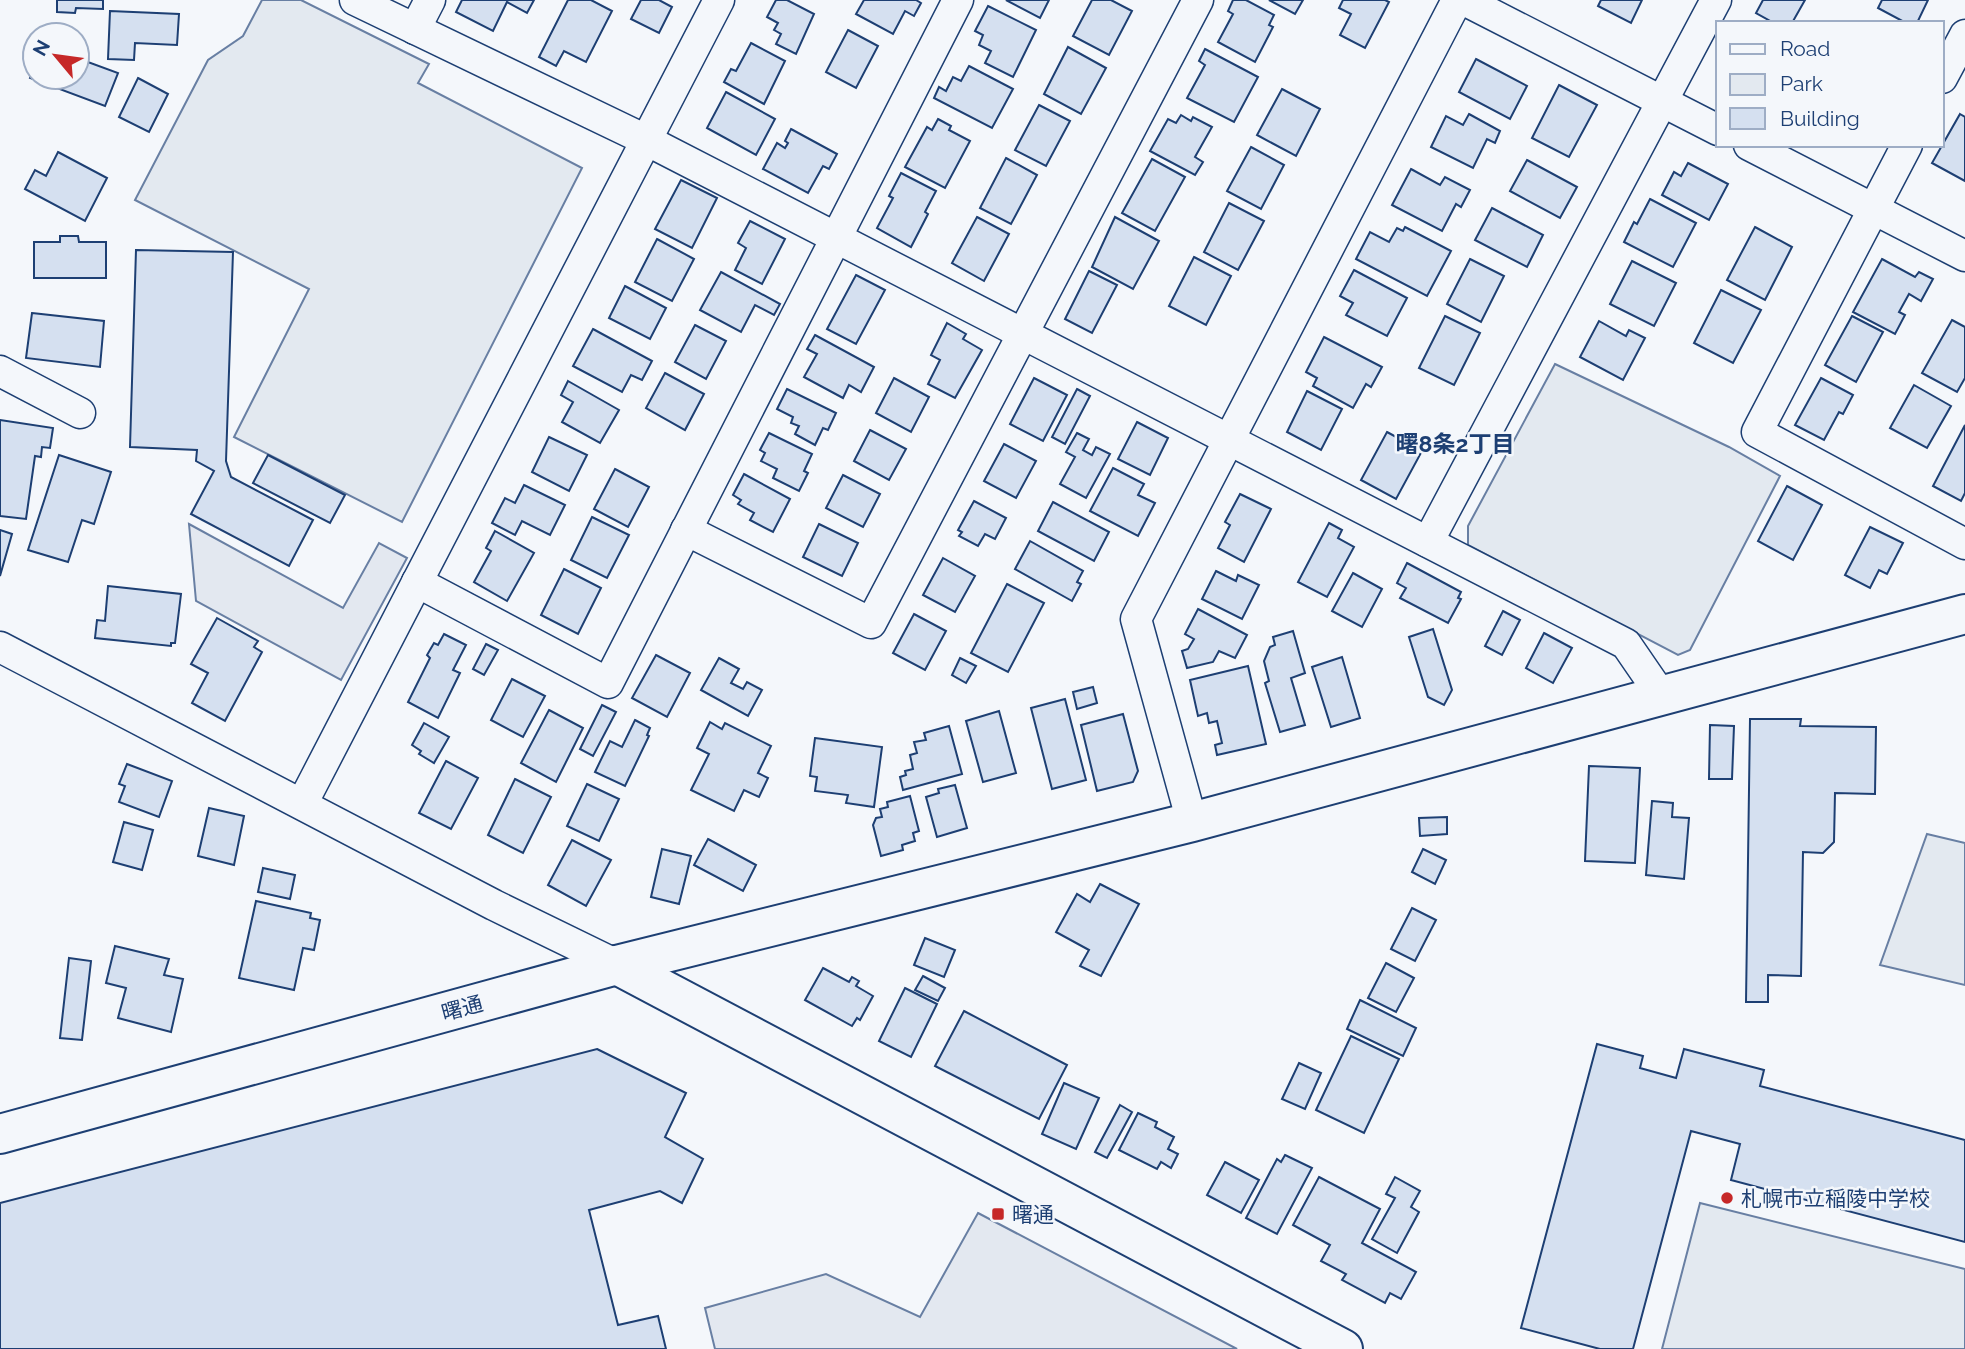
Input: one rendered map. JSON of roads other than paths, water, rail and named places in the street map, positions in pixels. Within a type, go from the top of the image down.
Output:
[{"type":"street","points":[[355,0],[646,140],[1626,644],[1661,695]]},
{"type":"street","points":[[415,29],[430,0]]},
{"type":"street","points":[[302,804],[719,0]]},
{"type":"street","points":[[417,582],[608,683],[958,0]]},
{"type":"street","points":[[686,530],[871,623],[1198,0]]},
{"type":"street","points":[[1192,822],[1136,619],[1457,0]]},
{"type":"street","points":[[1464,0],[1716,129]]},
{"type":"street","points":[[1428,542],[1716,0]]},
{"type":"street","points":[[1944,74],[1965,35]]},
{"type":"street","points":[[1753,147],[1965,256]]},
{"type":"street","points":[[1906,147],[1757,432],[1965,544]]},
{"type":"street","points":[[0,371],[80,413]]},
{"type":"street","name":"曙通","points":[[0,1134],[617,965],[1192,822],[1965,614]]},
{"type":"street","points":[[0,647],[494,905],[617,965],[1343,1349]]},
{"type":"place","name":"札幌市立稲陵中学校","points":[[1727,1198]]},
{"type":"place","name":"曙通","points":[[998,1214]]},
{"type":"district","name":"曙8条2丁目","points":[[1455,443]]}]
